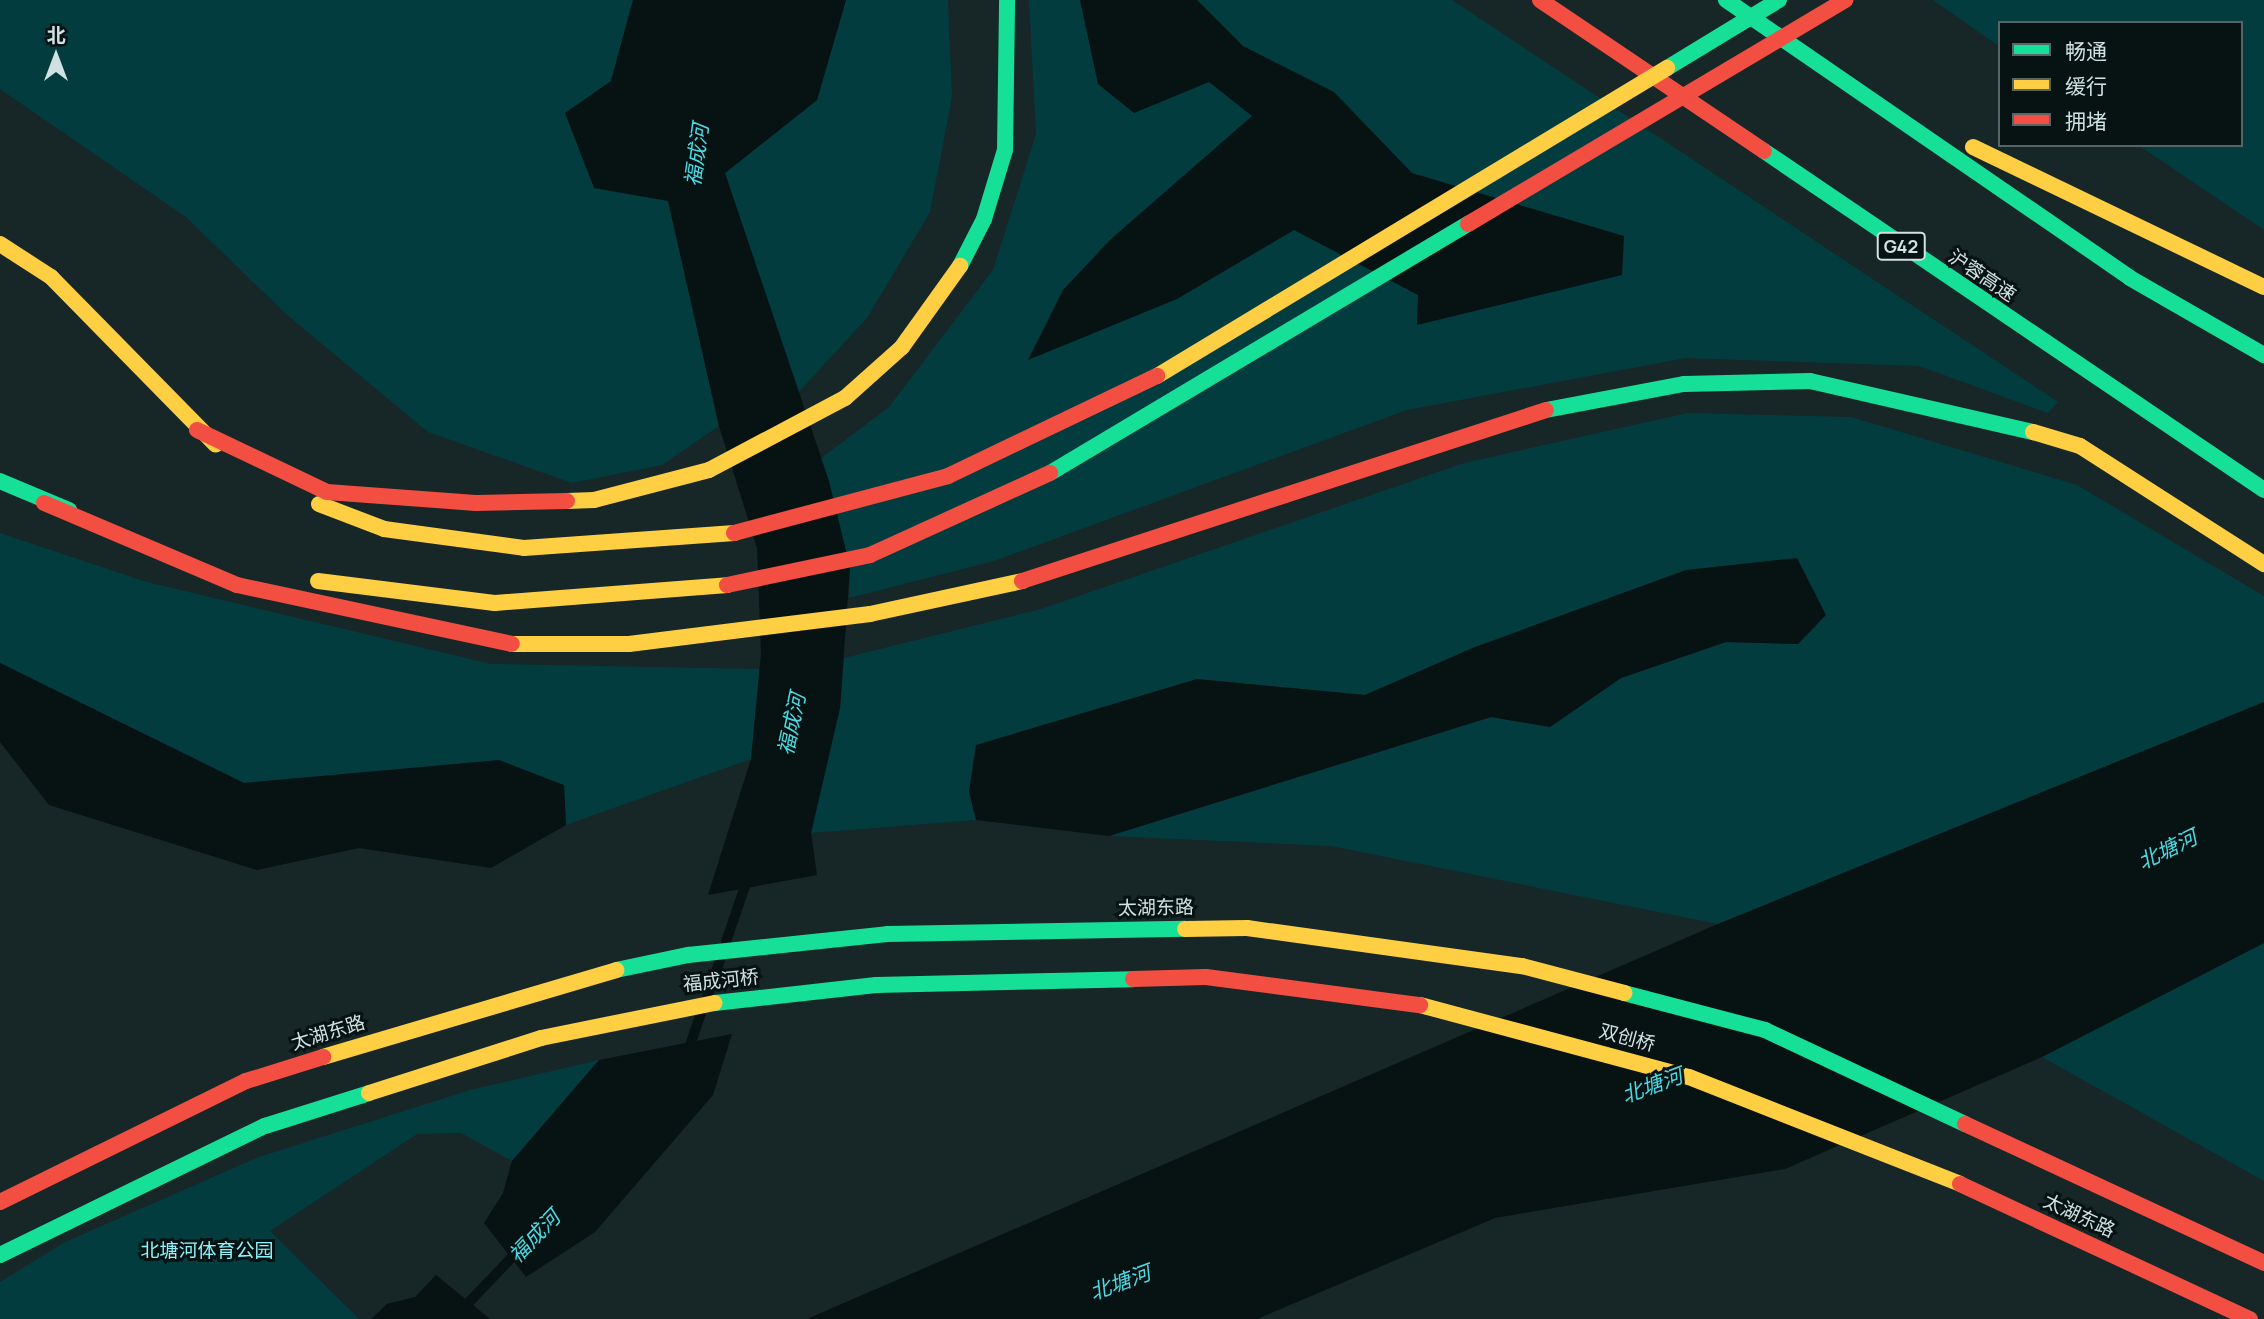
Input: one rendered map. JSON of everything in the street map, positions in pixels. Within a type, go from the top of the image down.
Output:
[{"type":"main road","points":[[197,430],[327,492],[476,503],[594,500],[709,470],[845,398],[902,347],[950,285],[984,219],[1005,150],[1007,0]]},
{"type":"main road","name":"沪蓉高速","points":[[1540,0],[2264,490]]},
{"type":"main road","points":[[1726,0],[2130,278],[2264,355]]},
{"type":"main road","points":[[0,244],[51,277],[197,430],[266,484],[384,528],[524,548],[734,533],[948,477],[1165,372],[1779,0]]},
{"type":"main road","points":[[302,579],[495,603],[727,586],[870,555],[1016,494],[1845,0]]},
{"type":"main road","points":[[1856,91],[2264,287]]},
{"type":"main road","points":[[0,481],[44,503],[237,585],[491,644],[629,644],[870,614],[992,591],[1156,542],[1569,403],[1684,384],[1810,382],[1944,407],[2080,446],[2264,564]]},
{"type":"main road","points":[[44,503],[212,553]]},
{"type":"main road","name":"太湖东路","points":[[789,947],[887,934],[1247,928],[1522,966],[1765,1030],[1964,1119],[2264,1263]]},
{"type":"main road","name":"福成河桥","points":[[688,956],[789,947]]},
{"type":"main road","name":"太湖东路","points":[[0,1202],[246,1081],[562,982],[688,956]]},
{"type":"main road","name":"福成河桥","points":[[0,1255],[265,1126],[541,1038],[673,1007],[876,985],[1206,977],[1425,1006]]},
{"type":"main road","name":"双创桥","points":[[1425,1006],[1689,1077],[1894,1153]]},
{"type":"main road","name":"太湖东路","points":[[1894,1153],[2249,1318]]},
{"type":"green space","points":[[0,0],[633,0],[611,81],[594,188],[668,200],[719,426],[662,465],[572,483],[428,432],[287,315],[186,217],[0,89]]},
{"type":"green space","points":[[846,0],[948,0],[952,97],[930,212],[867,318],[797,394],[725,173],[817,100]]},
{"type":"green space","points":[[1029,0],[1452,0],[2058,402],[2048,413],[1919,366],[1686,358],[1407,410],[994,561],[849,598],[850,567],[820,459],[889,407],[993,270],[1036,134]]},
{"type":"green space","points":[[1933,0],[2264,0],[2264,230],[2141,147],[2243,147],[2243,21],[1998,21],[1998,46]]},
{"type":"green space","points":[[1688,413],[1851,417],[2077,485],[2264,596],[2264,702],[1718,924],[1331,846],[1109,836],[1491,717],[1550,727],[1621,678],[1726,642],[1798,644],[1826,614],[1475,647],[1365,695],[1196,679],[969,791],[976,820],[811,833],[840,708],[844,658],[1041,609],[1464,463]]},
{"type":"green space","points":[[0,533],[147,582],[491,664],[760,669],[751,759],[566,825],[564,785],[347,778],[244,783],[0,663]]},
{"type":"green space","points":[[2264,943],[2264,1181],[2042,1057]]},
{"type":"green space","name":"北塘河体育公园","points":[[599,1060],[512,1161],[461,1133],[417,1134],[270,1231],[359,1319],[0,1319],[0,1282],[65,1242],[259,1157],[470,1090]]},
{"type":"water","points":[[633,0],[846,0],[817,100],[725,173],[829,481],[850,567],[840,708],[811,833],[817,875],[708,895],[751,759],[761,653],[757,548],[719,426],[668,201],[594,188],[565,113],[611,81]]},
{"type":"water","points":[[1080,0],[1197,0],[1243,46],[1334,92],[1412,173],[1624,236],[1622,275],[1417,325],[1418,295],[1294,230],[1177,299],[1028,360],[1063,290],[1111,239],[1252,116],[1209,82],[1134,113],[1098,84]]},
{"type":"water","points":[[1797,558],[1826,615],[1798,644],[1726,642],[1621,678],[1550,727],[1491,717],[1109,836],[976,820],[969,791],[976,745],[1197,679],[1365,695],[1475,647],[1686,570]]},
{"type":"water","points":[[0,663],[244,783],[499,760],[564,785],[566,825],[491,868],[359,848],[257,870],[49,805],[0,742]]},
{"type":"water","name":"北塘河","points":[[2264,702],[2264,943],[2042,1057],[1785,1169],[1495,1218],[1257,1319],[807,1319],[1718,924]]},
{"type":"water","points":[[732,1034],[713,1095],[595,1232],[526,1277],[484,1223],[503,1193],[512,1161],[599,1060]]},
{"type":"water","points":[[436,1275],[490,1319],[371,1319],[387,1304],[415,1297]]},
{"type":"waterway","name":"福成河","points":[[726,942],[749,874]]},
{"type":"waterway","name":"福成河","points":[[707,998],[720,960]]},
{"type":"waterway","name":"福成河","points":[[687,1054],[701,1013]]},
{"type":"waterway","name":"福成河","points":[[453,1319],[519,1250]]},
{"type":"traffic: fast","points":[[960,266],[984,219],[1005,150],[1007,0]]},
{"type":"traffic: fast","points":[[1726,0],[2130,278],[2264,355]]},
{"type":"traffic: fast","points":[[1667,68],[1779,0]]},
{"type":"traffic: fast","points":[[1764,151],[2264,490]]},
{"type":"traffic: fast","points":[[1050,473],[1468,224]]},
{"type":"traffic: fast","points":[[1546,410],[1684,384],[1810,381],[2033,432]]},
{"type":"traffic: fast","points":[[0,481],[69,510]]},
{"type":"traffic: fast","points":[[616,970],[688,955],[887,934],[1185,929]]},
{"type":"traffic: fast","points":[[715,1003],[876,985],[1133,979]]},
{"type":"traffic: fast","points":[[1624,993],[1765,1030],[1965,1124]]},
{"type":"traffic: fast","points":[[0,1255],[265,1126],[369,1093]]},
{"type":"traffic: slow","points":[[1157,376],[1667,68]]},
{"type":"traffic: slow","points":[[1973,147],[2264,287]]},
{"type":"traffic: slow","points":[[0,244],[51,277],[216,445]]},
{"type":"traffic: slow","points":[[567,501],[594,500],[709,470],[845,398],[902,347],[960,266]]},
{"type":"traffic: slow","points":[[2033,432],[2080,446],[2264,564]]},
{"type":"traffic: slow","points":[[319,504],[384,529],[524,548],[734,533]]},
{"type":"traffic: slow","points":[[318,581],[495,603],[727,585]]},
{"type":"traffic: slow","points":[[512,644],[629,644],[870,614],[1022,581]]},
{"type":"traffic: slow","points":[[1185,929],[1247,928],[1522,966],[1624,993]]},
{"type":"traffic: slow","points":[[323,1057],[616,970]]},
{"type":"traffic: slow","points":[[369,1093],[541,1038],[715,1003]]},
{"type":"traffic: slow","points":[[1420,1005],[1689,1077],[1960,1184]]},
{"type":"traffic: jam","points":[[1540,0],[1764,151]]},
{"type":"traffic: jam","points":[[1468,224],[1845,0]]},
{"type":"traffic: jam","points":[[734,533],[948,476],[1157,376]]},
{"type":"traffic: jam","points":[[1022,581],[1546,410]]},
{"type":"traffic: jam","points":[[197,430],[327,492],[476,503],[567,501]]},
{"type":"traffic: jam","points":[[727,585],[870,555],[1050,473]]},
{"type":"traffic: jam","points":[[44,503],[237,585],[512,644]]},
{"type":"traffic: jam","points":[[1133,979],[1206,977],[1420,1005]]},
{"type":"traffic: jam","points":[[0,1202],[246,1081],[323,1057]]},
{"type":"traffic: jam","points":[[1965,1124],[2264,1263]]},
{"type":"traffic: jam","points":[[1960,1184],[2250,1319]]}]
